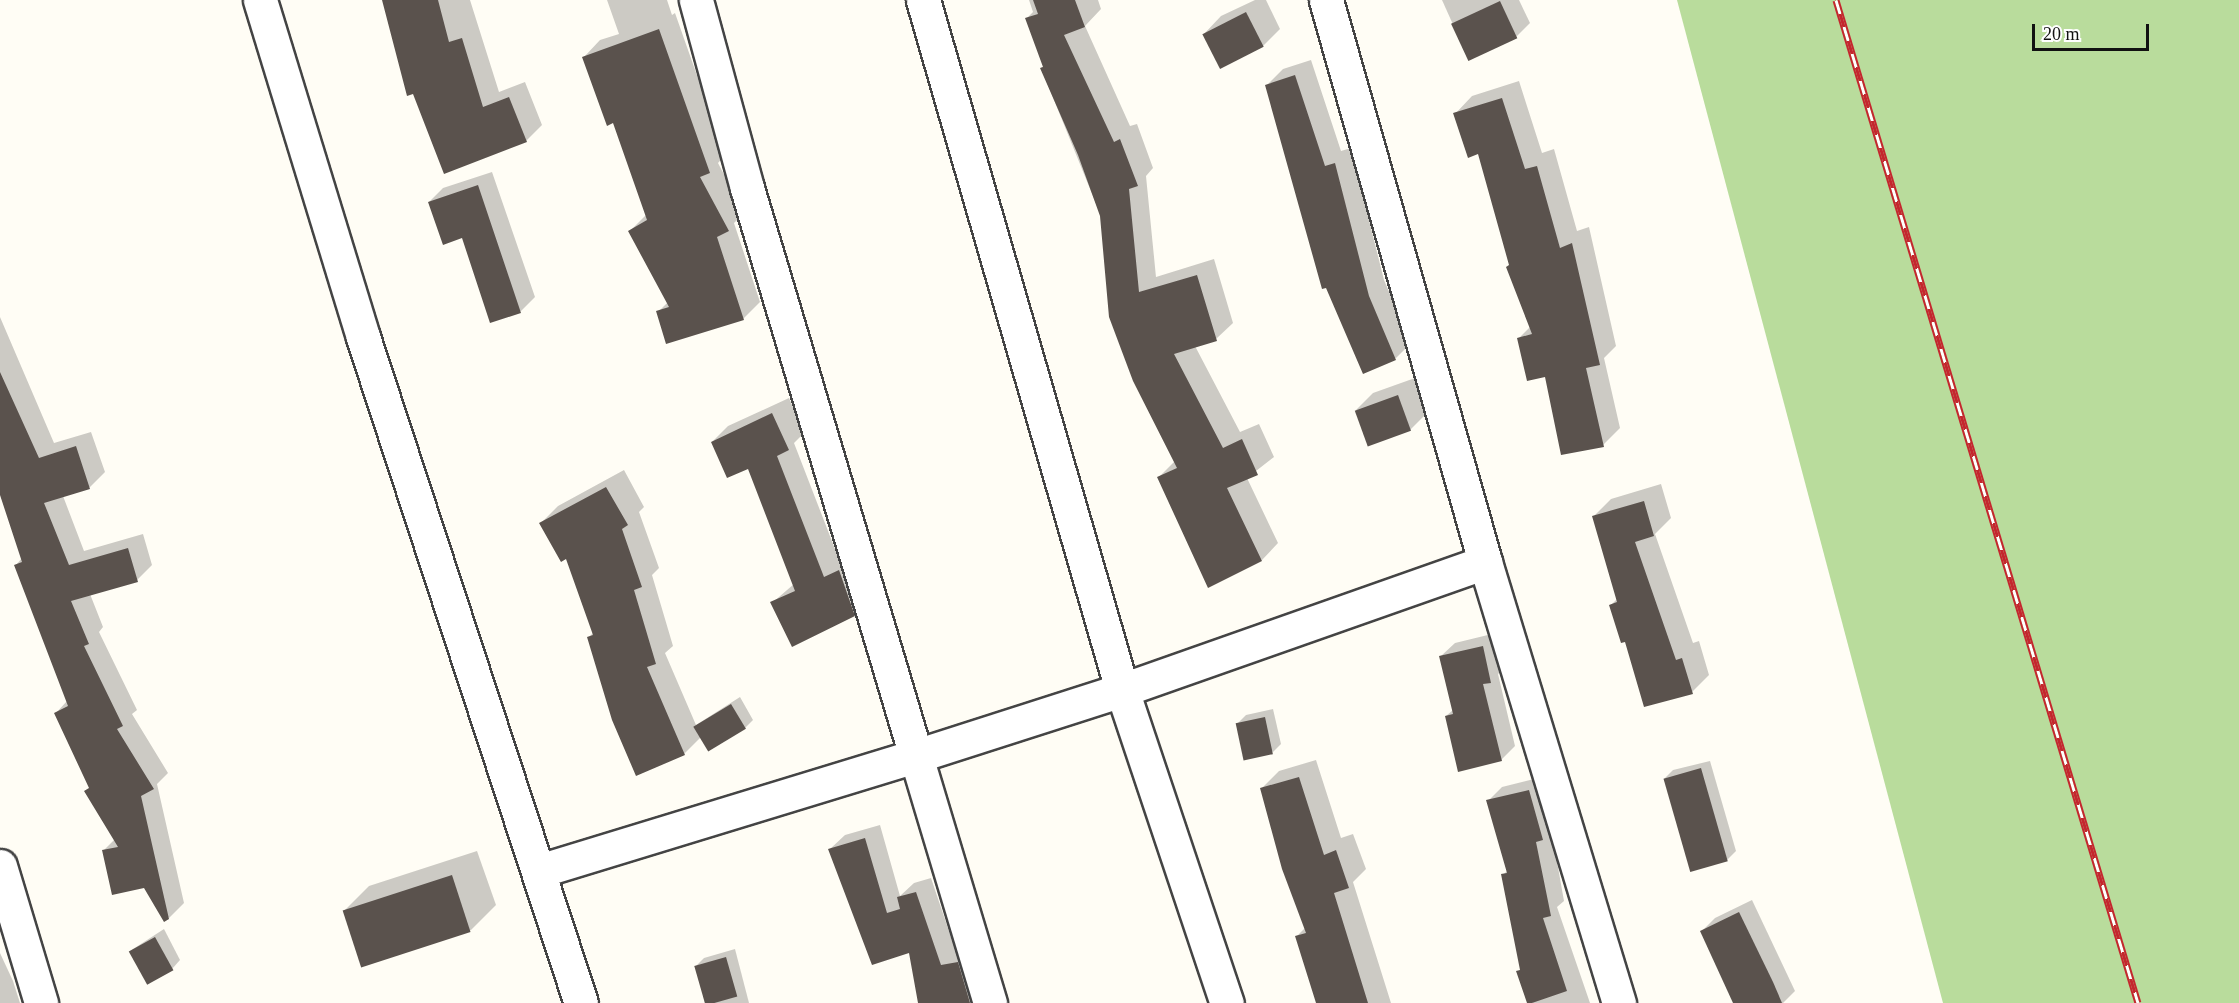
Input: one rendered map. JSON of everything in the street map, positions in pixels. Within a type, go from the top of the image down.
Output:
[{"type":"street","points":[[260,0],[363,337],[581,1003]]},
{"type":"street","points":[[696,0],[747,188],[990,1003]]},
{"type":"street","points":[[923,0],[1122,690],[1227,1003]]},
{"type":"street","points":[[1326,0],[1485,562],[1619,1003]]},
{"type":"street","points":[[539,871],[916,756],[1122,690],[1485,562]]},
{"type":"street","points":[[0,866],[40,1003]]},
{"type":"green space","points":[[1677,0],[2239,0],[2239,1003],[1943,1003]]},
{"type":"building","points":[[382,0],[438,0],[449,42],[462,38],[483,107],[509,97],[527,142],[444,174],[413,94],[407,96]]},
{"type":"building","points":[[1033,0],[1075,0],[1085,27],[1064,35],[1114,142],[1120,139],[1138,186],[1129,189],[1139,292],[1197,275],[1217,341],[1174,354],[1223,448],[1242,439],[1258,475],[1227,488],[1262,561],[1208,588],[1157,477],[1177,468],[1133,381],[1109,317],[1100,216],[1078,155],[1040,68],[1043,67],[1025,18],[1038,14]]},
{"type":"building","points":[[1500,1],[1517,38],[1468,61],[1451,24]]},
{"type":"building","points":[[1246,12],[1264,47],[1220,69],[1202,34]]},
{"type":"building","points":[[659,29],[710,173],[700,177],[729,231],[717,237],[744,320],[666,344],[656,311],[669,307],[628,231],[647,220],[613,123],[607,126],[582,57]]},
{"type":"building","points":[[1295,75],[1325,166],[1335,163],[1369,296],[1396,360],[1363,374],[1326,288],[1322,289],[1265,85]]},
{"type":"building","points":[[1502,98],[1525,169],[1537,166],[1560,248],[1572,243],[1600,365],[1586,368],[1604,447],[1561,455],[1545,377],[1527,381],[1517,338],[1532,334],[1506,267],[1509,265],[1478,154],[1468,158],[1453,113]]},
{"type":"building","points":[[478,185],[521,313],[490,323],[462,238],[443,245],[428,202]]},
{"type":"building","points":[[0,372],[39,458],[76,446],[90,489],[44,503],[69,565],[128,548],[138,582],[71,601],[89,644],[84,646],[123,726],[117,729],[154,789],[141,796],[169,919],[164,922],[144,888],[112,895],[102,850],[118,847],[84,791],[89,788],[54,713],[68,706],[14,565],[22,562],[0,495]]},
{"type":"building","points":[[1398,395],[1411,431],[1368,446],[1355,411]]},
{"type":"building","points":[[772,413],[789,450],[777,456],[824,577],[839,570],[855,616],[792,647],[770,602],[795,591],[748,469],[727,478],[711,442]]},
{"type":"building","points":[[606,487],[628,525],[622,529],[642,587],[634,590],[656,664],[647,667],[685,755],[636,776],[612,720],[587,637],[593,635],[566,559],[561,562],[539,523]]},
{"type":"building","points":[[1644,501],[1654,536],[1635,542],[1676,660],[1682,658],[1693,694],[1644,707],[1625,642],[1621,643],[1609,605],[1617,602],[1592,516]]},
{"type":"building","points":[[1483,646],[1491,683],[1483,684],[1502,761],[1458,772],[1445,716],[1453,714],[1439,656]]},
{"type":"building","points":[[731,704],[746,729],[708,752],[693,727]]},
{"type":"building","points":[[1265,717],[1273,754],[1244,760],[1236,723]]},
{"type":"building","points":[[1701,768],[1728,861],[1690,872],[1664,779]]},
{"type":"building","points":[[1299,777],[1324,855],[1336,850],[1349,888],[1334,893],[1368,1003],[1316,1003],[1295,936],[1306,933],[1282,869],[1260,788]]},
{"type":"building","points":[[1529,790],[1543,840],[1536,842],[1551,916],[1543,918],[1567,991],[1532,1003],[1527,1003],[1516,971],[1520,970],[1501,874],[1507,873],[1486,800]]},
{"type":"building","points":[[865,838],[887,913],[900,909],[897,897],[916,892],[941,965],[958,962],[970,1003],[918,1003],[909,953],[872,965],[828,849]]},
{"type":"building","points":[[452,875],[471,932],[361,968],[343,911]]},
{"type":"building","points":[[1739,912],[1782,1003],[1733,1003],[1700,931]]},
{"type":"building","points":[[155,937],[173,970],[147,985],[129,952]]},
{"type":"building","points":[[726,957],[737,996],[714,1003],[705,1003],[694,966]]},
{"type":"railway","points":[[1836,0],[2138,1003]]}]
